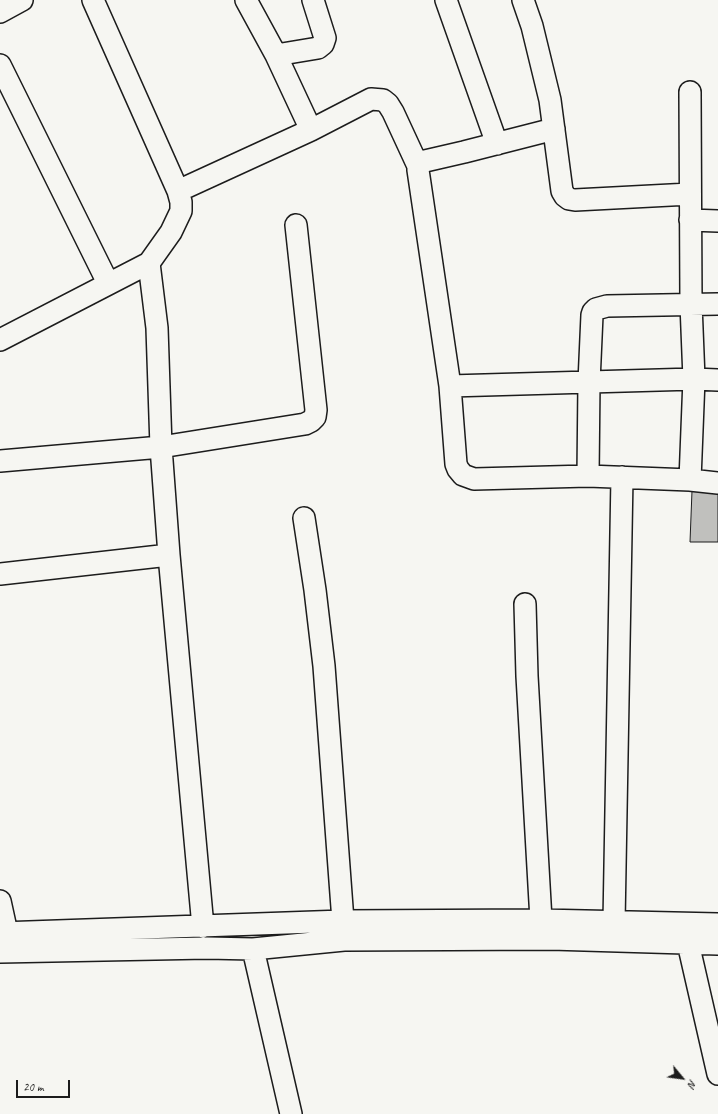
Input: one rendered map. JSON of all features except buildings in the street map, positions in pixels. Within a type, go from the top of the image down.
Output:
[{"type":"street","points":[[0,12],[22,0]]},
{"type":"street","points":[[0,340],[149,263],[162,246],[181,211],[181,202],[178,190],[93,0]]},
{"type":"street","points":[[246,0],[276,55],[311,130]]},
{"type":"street","points":[[276,55],[318,48],[323,44],[325,38],[313,0]]},
{"type":"street","points":[[446,0],[497,144]]},
{"type":"street","points":[[523,0],[532,26],[550,100],[562,191],[566,197],[576,200],[690,194]]},
{"type":"street","points":[[0,65],[108,283]]},
{"type":"street","points":[[690,92],[691,304],[694,379],[690,480]]},
{"type":"street","points":[[178,190],[311,130],[371,100],[383,100],[388,104],[393,112],[418,166],[450,386],[456,464],[463,475],[474,479],[588,476],[690,480],[718,483]]},
{"type":"street","points":[[418,166],[424,161],[554,129]]},
{"type":"street","points":[[690,220],[718,221]]},
{"type":"street","points":[[0,461],[161,447],[305,424],[312,421],[315,417],[316,410],[296,225]]},
{"type":"street","points":[[149,263],[157,328],[161,447],[169,555],[203,927]]},
{"type":"street","points":[[588,476],[589,382],[592,315],[596,309],[607,306],[718,304]]},
{"type":"street","points":[[450,386],[694,379],[718,380]]},
{"type":"street","points":[[614,922],[622,477]]},
{"type":"street","points":[[304,518],[315,590],[324,666],[344,921]]},
{"type":"street","points":[[0,574],[169,555]]},
{"type":"street","points":[[525,604],[527,676],[541,920]]},
{"type":"street","points":[[0,901],[4,933],[344,921],[541,920],[718,924]]},
{"type":"street","points":[[0,952],[207,948],[253,950],[344,940],[551,939],[718,944]]},
{"type":"street","points":[[688,943],[718,1074]]},
{"type":"street","points":[[253,950],[291,1114]]}]
